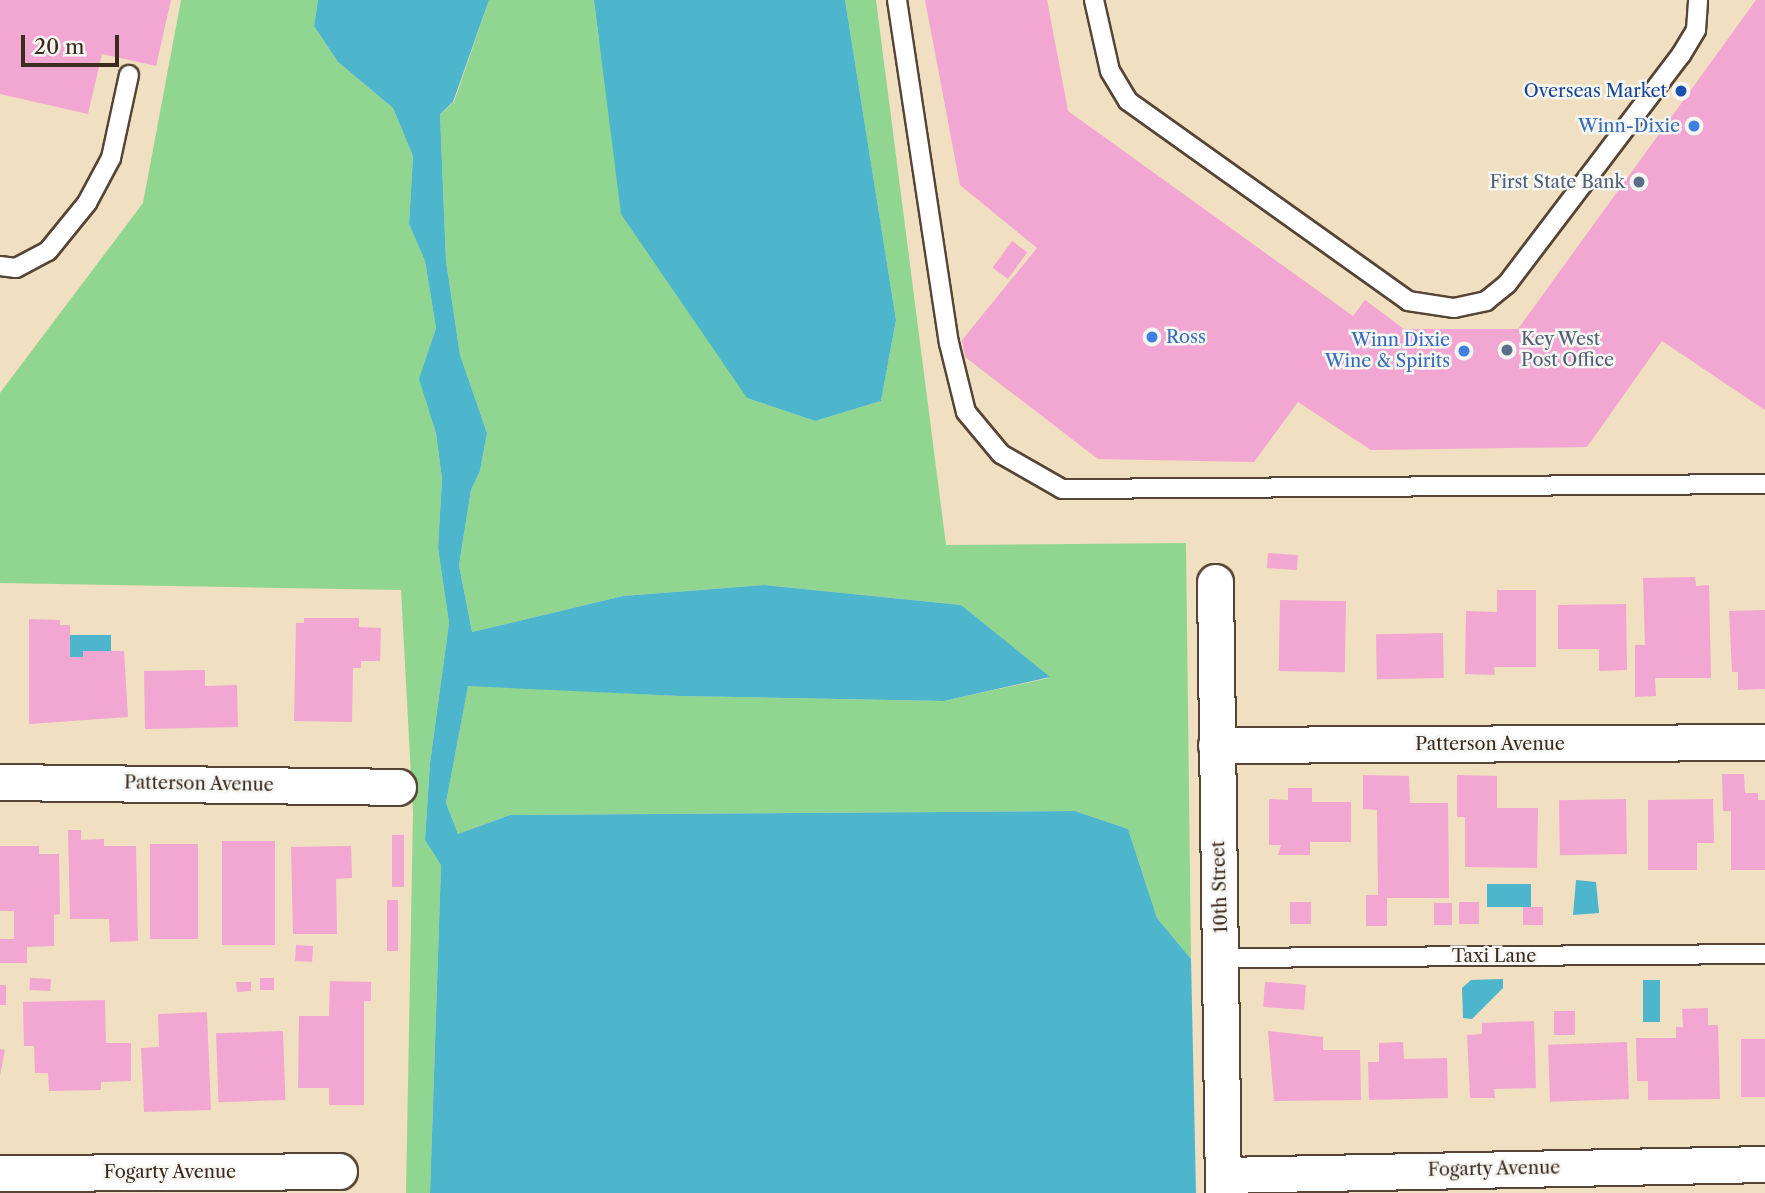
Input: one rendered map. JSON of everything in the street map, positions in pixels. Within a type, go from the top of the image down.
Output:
[{"type":"street","name":"10th Street","points":[[1215,582],[1216,745],[1223,958],[1223,1184]]},
{"type":"street","name":"Patterson Avenue","points":[[1216,745],[1765,742]]},
{"type":"street","name":"Patterson Avenue","points":[[0,782],[398,787]]},
{"type":"street","name":"Fogarty Avenue","points":[[1223,1184],[1765,1164]]},
{"type":"street","name":"Fogarty Avenue","points":[[0,1173],[339,1171]]},
{"type":"lane","points":[[897,0],[949,342],[966,412],[1001,454],[1062,489],[1765,484]]},
{"type":"lane","points":[[1094,0],[1110,71],[1128,102],[1408,301],[1454,309],[1486,301],[1507,284],[1681,55],[1696,30],[1698,0]]},
{"type":"lane","points":[[0,266],[16,268],[48,251],[88,203],[111,158],[130,75]]},
{"type":"lane","name":"Taxi Lane","points":[[1223,958],[1765,954]]},
{"type":"green space","points":[[181,0],[318,0],[314,26],[338,62],[393,108],[413,156],[409,224],[425,261],[436,328],[420,379],[436,433],[442,479],[438,548],[449,623],[430,763],[425,840],[441,864],[430,1193],[406,1193],[413,813],[401,590],[0,583],[0,393],[143,203]]},
{"type":"green space","points":[[489,0],[594,0],[599,40],[747,398],[815,421],[881,401],[896,320],[845,0],[876,0],[946,545],[1186,543],[1191,959],[1157,918],[1128,829],[1075,811],[510,815],[458,834],[446,803],[468,685],[679,696],[944,701],[1049,678],[961,605],[764,585],[623,596],[472,632],[459,565],[471,490],[480,471],[487,433],[460,355],[446,261],[440,114],[454,102]]},
{"type":"water","points":[[318,0],[489,0],[453,102],[440,114],[446,261],[460,355],[487,433],[480,471],[471,490],[459,565],[472,632],[623,596],[764,585],[961,605],[1050,677],[944,701],[679,696],[468,686],[446,803],[458,834],[510,815],[1075,811],[1128,829],[1157,918],[1191,959],[1196,1193],[430,1193],[441,865],[425,840],[430,763],[449,623],[438,548],[442,479],[436,433],[419,379],[436,328],[425,261],[409,224],[413,156],[393,108],[338,62],[314,26]]},
{"type":"water","points":[[594,0],[845,0],[896,320],[881,401],[815,421],[747,398],[621,214]]},
{"type":"water","points":[[70,635],[111,635],[111,651],[83,651],[83,657],[70,657]]},
{"type":"water","points":[[1576,880],[1596,882],[1599,913],[1573,915]]},
{"type":"water","points":[[1487,884],[1531,884],[1531,907],[1487,907]]},
{"type":"water","points":[[1503,979],[1503,988],[1472,1019],[1463,1018],[1462,988],[1471,980]]},
{"type":"water","points":[[1643,980],[1660,980],[1660,1022],[1643,1022]]},
{"type":"building","points":[[0,0],[171,0],[156,66],[102,54],[88,114],[0,94]]},
{"type":"building","points":[[925,0],[1047,0],[1068,111],[1353,316],[1365,300],[1404,329],[1518,329],[1756,0],[1765,0],[1765,410],[1662,341],[1587,447],[1371,450],[1298,402],[1254,462],[1098,459],[965,357],[962,340],[1037,248],[960,185]]},
{"type":"building","points":[[1012,241],[1027,252],[1008,279],[993,268]]},
{"type":"building","points":[[1268,553],[1298,555],[1297,570],[1267,568]]},
{"type":"building","points":[[1695,577],[1696,586],[1709,585],[1711,678],[1655,678],[1656,696],[1635,697],[1635,645],[1645,645],[1643,578]]},
{"type":"building","points":[[1497,590],[1536,590],[1536,667],[1494,667],[1495,675],[1465,674],[1466,611],[1497,612]]},
{"type":"building","points":[[1280,600],[1346,601],[1345,672],[1279,671]]},
{"type":"building","points":[[1626,604],[1627,670],[1599,671],[1599,649],[1558,649],[1558,605]]},
{"type":"building","points":[[1765,610],[1765,689],[1738,690],[1738,672],[1732,672],[1729,611]]},
{"type":"building","points":[[304,618],[359,618],[359,627],[381,628],[380,661],[361,661],[361,668],[353,668],[352,722],[294,721],[296,623],[304,623]]},
{"type":"building","points":[[29,619],[60,620],[60,625],[70,625],[70,657],[83,657],[83,651],[124,651],[128,717],[29,724]]},
{"type":"building","points":[[1443,633],[1444,678],[1377,679],[1376,634]]},
{"type":"building","points":[[205,670],[205,686],[237,685],[238,727],[145,729],[144,671]]},
{"type":"building","points":[[1722,774],[1744,774],[1745,793],[1758,793],[1758,800],[1765,800],[1765,870],[1731,870],[1731,811],[1723,811]]},
{"type":"building","points":[[1363,775],[1409,776],[1410,803],[1448,803],[1449,898],[1387,898],[1387,926],[1366,926],[1366,895],[1378,895],[1377,810],[1363,809]]},
{"type":"building","points":[[1457,775],[1497,776],[1497,808],[1538,808],[1537,868],[1465,867],[1465,817],[1457,817]]},
{"type":"building","points":[[1288,788],[1312,788],[1312,802],[1351,802],[1351,842],[1310,842],[1310,855],[1278,855],[1281,845],[1269,845],[1269,799],[1288,800]]},
{"type":"building","points":[[1626,799],[1627,854],[1560,855],[1559,800]]},
{"type":"building","points":[[1713,799],[1714,843],[1697,843],[1697,870],[1648,870],[1648,800]]},
{"type":"building","points":[[68,830],[81,830],[81,840],[104,839],[104,846],[136,846],[138,941],[110,942],[109,919],[70,919]]},
{"type":"building","points":[[392,835],[404,835],[404,887],[392,887]]},
{"type":"building","points":[[222,841],[275,841],[275,945],[222,945]]},
{"type":"building","points":[[150,844],[198,844],[198,939],[150,939]]},
{"type":"building","points":[[0,846],[39,846],[39,854],[59,854],[60,914],[54,915],[54,946],[27,947],[27,963],[0,963],[0,939],[14,939],[14,911],[0,911]]},
{"type":"building","points":[[351,846],[352,878],[336,879],[337,934],[293,934],[291,847]]},
{"type":"building","points":[[387,900],[398,900],[398,951],[387,951]]},
{"type":"building","points":[[1290,902],[1311,902],[1311,924],[1290,924]]},
{"type":"building","points":[[1459,902],[1479,902],[1479,924],[1459,924]]},
{"type":"building","points":[[1434,903],[1452,903],[1452,925],[1434,925]]},
{"type":"building","points":[[1523,907],[1543,907],[1543,925],[1523,925]]},
{"type":"building","points":[[296,945],[313,946],[312,962],[295,961]]},
{"type":"building","points":[[30,978],[51,979],[50,991],[29,990]]},
{"type":"building","points":[[260,978],[274,978],[274,990],[260,990]]},
{"type":"building","points":[[330,981],[371,982],[371,1001],[364,1001],[364,1105],[329,1105],[329,1088],[298,1088],[299,1016],[329,1016]]},
{"type":"building","points":[[236,982],[251,982],[251,991],[237,992]]},
{"type":"building","points":[[1265,982],[1306,985],[1304,1010],[1263,1007]]},
{"type":"building","points":[[0,985],[6,985],[6,1005],[0,1005]]},
{"type":"building","points":[[105,1000],[106,1043],[131,1043],[131,1081],[101,1082],[101,1090],[49,1091],[48,1073],[35,1073],[34,1046],[24,1046],[23,1002]]},
{"type":"building","points":[[1708,1008],[1708,1025],[1718,1025],[1720,1099],[1648,1100],[1648,1081],[1637,1081],[1636,1038],[1676,1038],[1676,1027],[1683,1027],[1682,1009]]},
{"type":"building","points":[[1554,1011],[1575,1011],[1575,1035],[1554,1035]]},
{"type":"building","points":[[207,1012],[211,1110],[144,1112],[141,1048],[159,1047],[158,1014]]},
{"type":"building","points":[[1534,1021],[1536,1088],[1494,1089],[1495,1098],[1470,1098],[1467,1035],[1482,1034],[1482,1023]]},
{"type":"building","points":[[283,1031],[285,1100],[218,1102],[216,1033]]},
{"type":"building","points":[[1268,1031],[1323,1037],[1323,1050],[1360,1050],[1361,1100],[1274,1101]]},
{"type":"building","points":[[1741,1039],[1765,1039],[1765,1097],[1741,1097]]},
{"type":"building","points":[[1403,1042],[1404,1059],[1447,1058],[1448,1098],[1369,1100],[1368,1062],[1379,1062],[1379,1043]]},
{"type":"building","points":[[1627,1042],[1629,1099],[1550,1102],[1548,1045]]},
{"type":"building","points":[[0,1049],[5,1050],[0,1075]]},
{"type":"place","name":"Overseas Market","points":[[1681,91]]},
{"type":"place","name":"Winn-Dixie","points":[[1694,126]]},
{"type":"place","name":"First State Bank","points":[[1639,182]]},
{"type":"place","name":"Ross","points":[[1152,337]]},
{"type":"place","name":"Key West Post Office","points":[[1507,350]]},
{"type":"place","name":"Winn Dixie Wine & Spirits","points":[[1464,351]]}]
